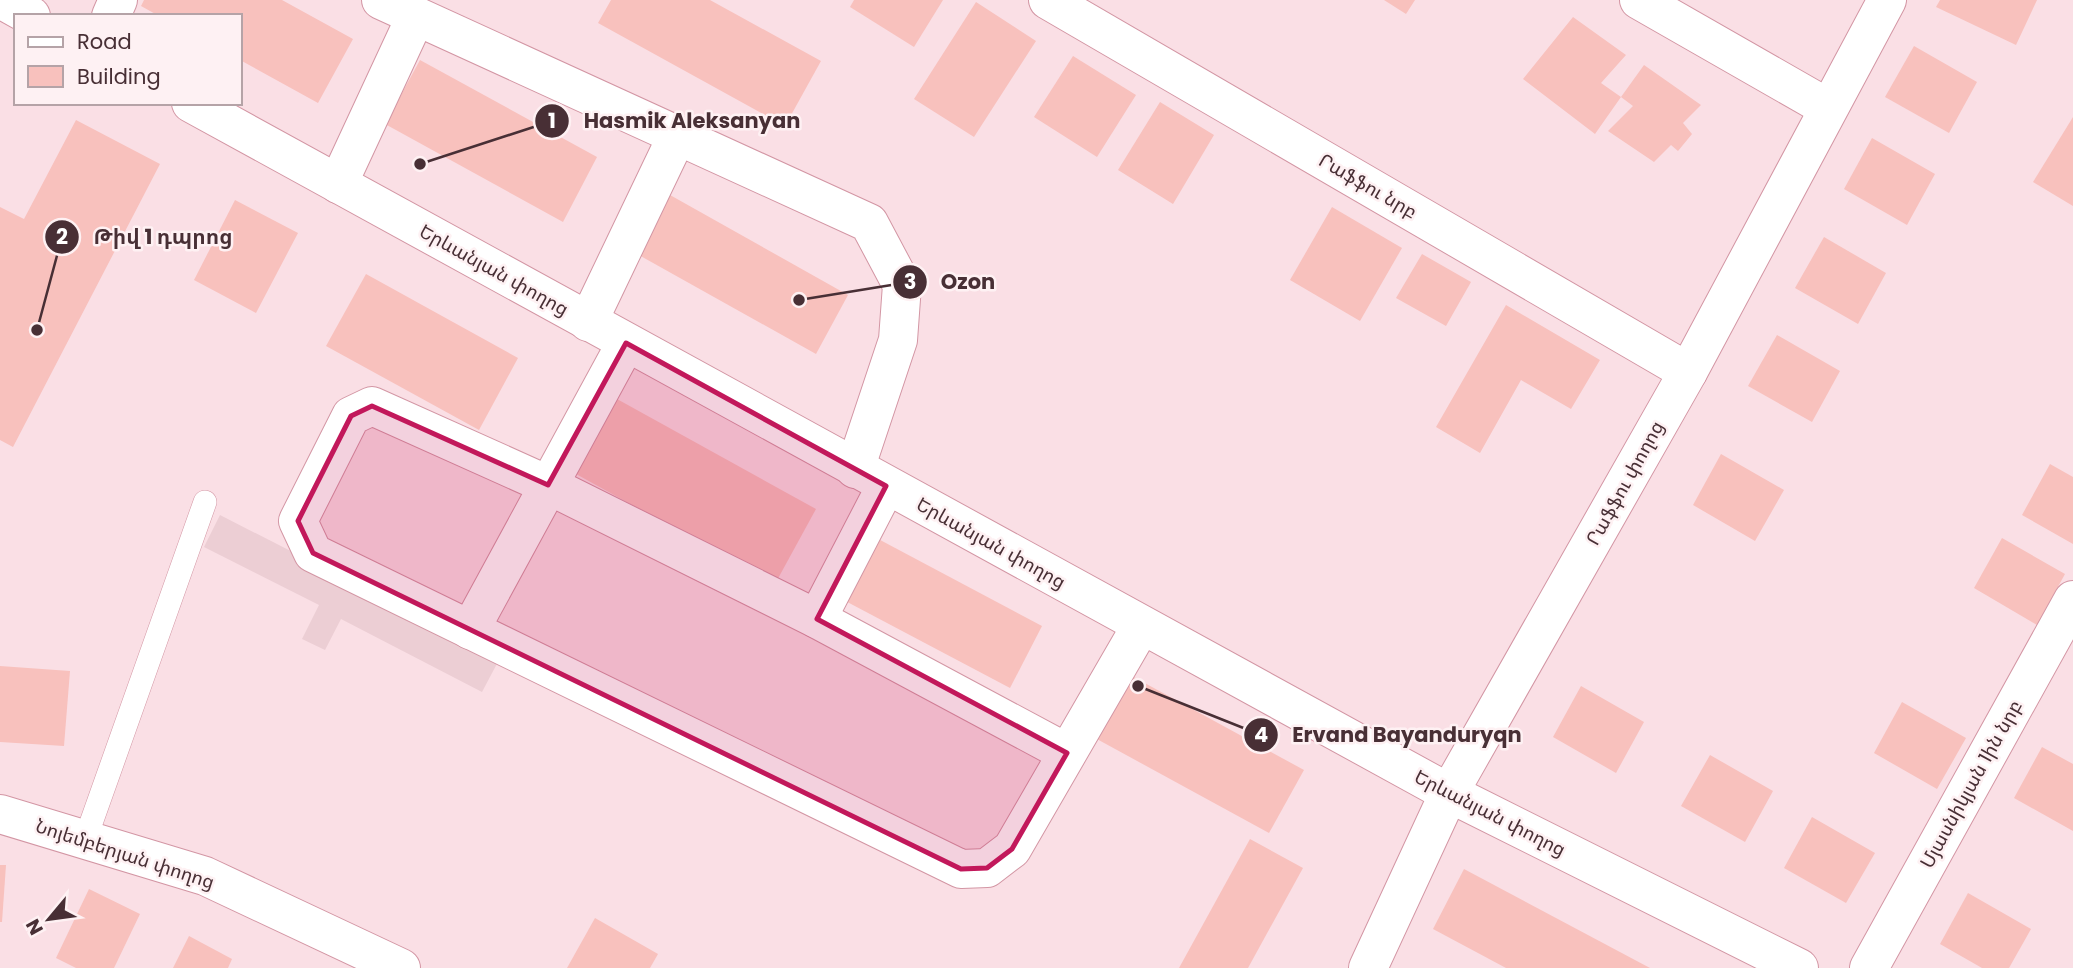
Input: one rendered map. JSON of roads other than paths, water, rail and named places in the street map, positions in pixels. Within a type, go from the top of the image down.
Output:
[{"type":"street","points":[[2,0],[27,14]]},
{"type":"street","points":[[380,0],[869,223],[902,285],[898,340],[870,477],[817,619]]},
{"type":"street","name":"Րաֆֆու նրբ","points":[[1048,0],[1688,372]]},
{"type":"street","points":[[1639,0],[1828,108]]},
{"type":"street","name":"Րաֆֆու փողոց","points":[[1368,968],[1450,793],[1688,372],[1887,0]]},
{"type":"street","points":[[338,184],[416,16]]},
{"type":"street","name":"Երևանյան փողոց","points":[[195,105],[1450,793],[1799,968]]},
{"type":"street","points":[[588,322],[677,136]]},
{"type":"street","points":[[470,630],[626,343]]},
{"type":"street","points":[[1067,753],[817,619],[548,485],[372,406],[351,416],[298,521],[313,553],[961,869],[987,868],[1012,849],[1141,626]]},
{"type":"street","name":"Մյասնիկյան 1ին նրբ","points":[[1869,968],[2073,600]]},
{"type":"street","name":"Նոյեմբերյան փողոց","points":[[0,814],[205,876],[401,968]]},
{"type":"lane","points":[[85,840],[205,502]]},
{"type":"place","name":"Hasmik Aleksanyan","points":[[420,164]]},
{"type":"place","name":"Ozon","points":[[799,300]]},
{"type":"place","name":"Թիվ 1 դպրոց","points":[[37,330]]},
{"type":"place","name":"Ervand Bayanduryqn","points":[[1138,686]]}]
